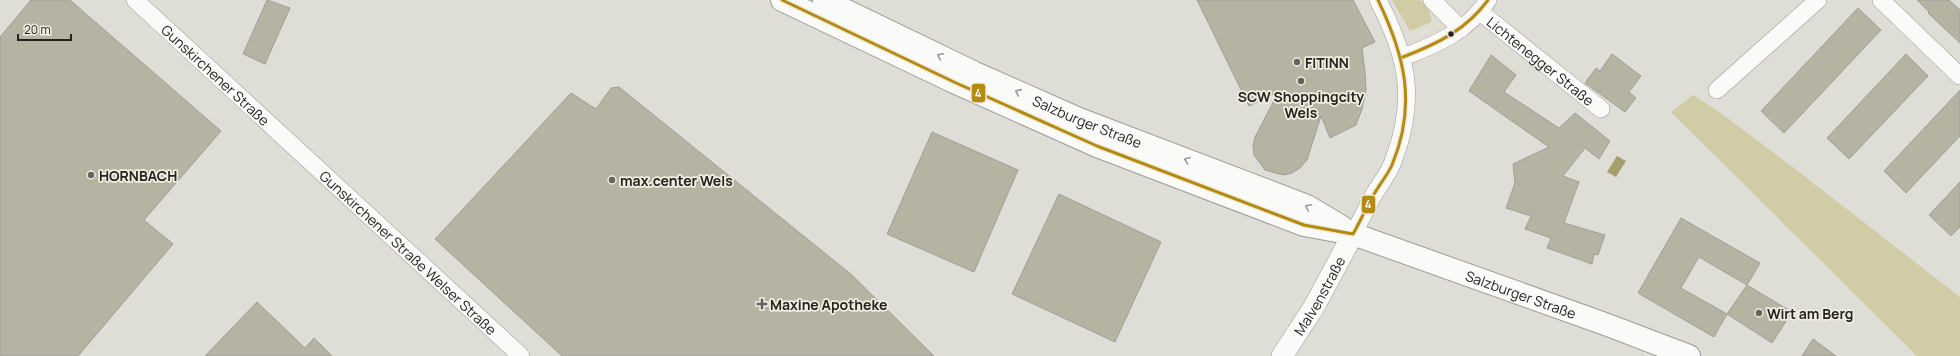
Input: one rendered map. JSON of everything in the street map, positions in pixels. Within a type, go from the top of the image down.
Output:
[{"type":"main road","name":"Salzburger Straße","points":[[782,0],[1039,122],[1097,146],[1304,225],[1353,234],[1605,324],[1689,356]]},
{"type":"main road","name":"Salzburger Straße","points":[[824,0],[975,73],[1079,119],[1308,206],[1353,234]]},
{"type":"street","name":"Gunskirchener Straße","points":[[135,0],[295,150]]},
{"type":"street","points":[[1353,234],[1394,160],[1403,129],[1407,105],[1403,57],[1378,0]]},
{"type":"street","points":[[1432,0],[1461,29]]},
{"type":"street","points":[[1717,90],[1818,0]]},
{"type":"street","points":[[1881,0],[1960,76]]},
{"type":"street","name":"Lichtenegger Straße","points":[[1403,57],[1440,43],[1461,29],[1484,6],[1601,109]]},
{"type":"street","name":"Gunskirchener Straße Welser Straße","points":[[295,150],[521,356]]},
{"type":"street","name":"Malvenstraße","points":[[1282,356],[1314,307],[1353,234]]},
{"type":"shaded area","points":[[1392,0],[1420,0],[1428,6],[1432,22],[1410,31]]},
{"type":"shaded area","points":[[1693,95],[1715,109],[1790,165],[1960,297],[1960,356],[1917,356],[1671,112]]},
{"type":"shaded area","points":[[1617,156],[1626,161],[1616,177],[1607,172]]},
{"type":"building","name":"HORNBACH","points":[[31,0],[70,0],[221,131],[144,220],[173,244],[78,356],[0,356],[0,37]]},
{"type":"building","points":[[267,0],[290,8],[265,64],[243,54]]},
{"type":"building","name":"SCW Shoppingcity Wels","points":[[1197,0],[1353,0],[1375,42],[1362,48],[1366,90],[1362,109],[1356,125],[1330,138],[1321,116],[1307,160],[1300,168],[1292,173],[1283,175],[1265,170],[1254,155],[1253,146],[1255,137],[1279,91],[1249,106]]},
{"type":"building","points":[[1917,0],[1949,0],[1960,10],[1960,43],[1928,13],[1929,12]]},
{"type":"building","points":[[1858,8],[1881,30],[1784,133],[1761,111]]},
{"type":"building","points":[[1612,54],[1641,76],[1629,92],[1636,98],[1625,112],[1585,83],[1596,68],[1600,71]]},
{"type":"building","points":[[1906,54],[1928,76],[1849,159],[1827,138]]},
{"type":"building","points":[[1491,55],[1516,75],[1504,92],[1559,128],[1575,113],[1610,141],[1599,159],[1585,148],[1563,176],[1579,182],[1564,223],[1605,235],[1598,255],[1594,254],[1592,264],[1547,248],[1551,238],[1525,229],[1531,216],[1506,208],[1515,183],[1513,164],[1549,147],[1469,91]]},
{"type":"building","name":"max.center Wels","points":[[619,87],[852,275],[934,356],[562,356],[435,239],[571,93],[596,109],[611,88]]},
{"type":"building","points":[[1960,90],[1960,136],[1906,193],[1884,171]]},
{"type":"building","points":[[932,132],[1018,170],[974,272],[887,234]]},
{"type":"building","points":[[1960,182],[1960,227],[1951,236],[1929,215]]},
{"type":"building","points":[[1059,194],[1161,242],[1115,342],[1012,294]]},
{"type":"building","points":[[1681,218],[1760,263],[1747,285],[1699,257],[1681,288],[1727,314],[1714,337],[1638,293]]},
{"type":"building","name":"Wirt am Berg","points":[[1747,285],[1792,312],[1772,343],[1727,314]]},
{"type":"building","points":[[257,302],[305,348],[314,338],[332,356],[205,356]]},
{"type":"building","points":[[1813,339],[1836,356],[1802,356]]},
{"type":"transit line","name":"4","points":[[782,0],[954,82],[1097,146],[1304,225],[1353,234],[1373,196],[1392,165],[1400,143],[1404,122],[1406,101],[1401,61],[1395,41],[1378,0]]},
{"type":"transit line","name":"4","points":[[1403,57],[1428,47],[1450,35],[1470,20],[1488,0]]},
{"type":"place","name":"FITINN","points":[[1297,62]]},
{"type":"place","name":"SCW Shoppingcity Wels","points":[[1301,81]]},
{"type":"place","name":"HORNBACH","points":[[91,175]]},
{"type":"place","name":"max.center Wels","points":[[612,180]]},
{"type":"place","name":"Maxine Apotheke","points":[[762,304]]},
{"type":"place","name":"Wirt am Berg","points":[[1759,313]]}]
